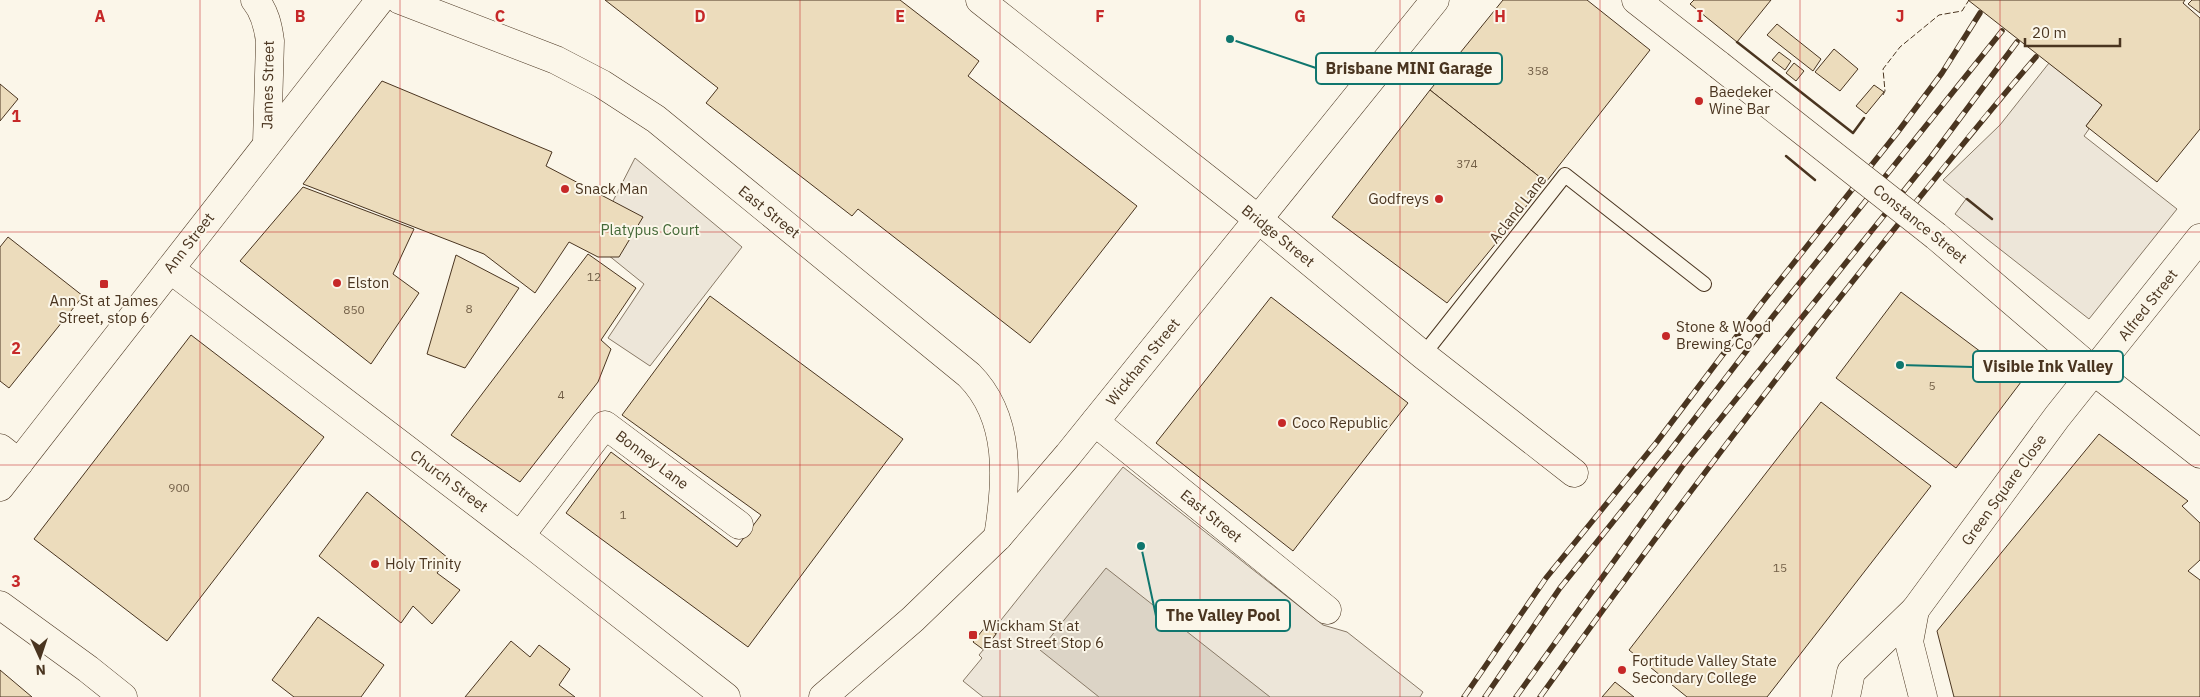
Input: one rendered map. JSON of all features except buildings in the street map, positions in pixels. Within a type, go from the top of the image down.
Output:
[{"type":"street","name":"James Street","points":[[255,0],[268,26],[270,41],[267,144]]},
{"type":"street","name":"Ann Street","points":[[0,487],[9,455],[170,269],[380,0]]},
{"type":"street","name":"East Street","points":[[400,0],[556,60],[602,84],[656,119],[969,375],[979,384],[992,405],[1001,435],[1004,470],[1003,502],[998,537]]},
{"type":"street","name":"Bridge Street","points":[[980,0],[1258,219],[1423,355],[1574,473]]},
{"type":"street","name":"Wickham Street","points":[[823,697],[913,619],[998,537],[1095,422],[1435,0]]},
{"type":"street","name":"Constance Street","points":[[1636,0],[1936,236],[2095,372],[2200,454]]},
{"type":"street","name":"Alfred Street","points":[[2095,372],[2200,238]]},
{"type":"street","name":"Church Street","points":[[170,269],[520,536],[726,697]]},
{"type":"street","name":"Green Square Close","points":[[1846,697],[1851,672],[1915,610],[2057,417],[2095,372]]},
{"type":"street","name":"East Street","points":[[1095,422],[1326,610]]},
{"type":"street","name":"Bonney Lane","points":[[520,536],[605,425],[739,526]]},
{"type":"street","points":[[0,605],[123,697]]},
{"type":"street","name":"Green Square Close","points":[[1915,610],[1909,642],[1923,697]]},
{"type":"lane","name":"Acland Lane","points":[[1423,355],[1565,175],[1704,284]]},
{"type":"green space","points":[[2049,63],[2102,105],[2086,126],[2089,129],[2084,136],[2177,209],[2089,319],[1955,214],[1966,199],[1943,180],[2000,125]]},
{"type":"green space","name":"Platypus Court","points":[[635,158],[742,247],[650,366],[608,338],[644,284],[592,242]]},
{"type":"green space","points":[[1123,467],[1323,625],[1347,632],[1423,692],[1420,697],[983,697],[963,681],[982,658],[979,655],[1001,628],[997,625]]},
{"type":"shaded area","points":[[1106,568],[1270,697],[1099,697],[1040,650]]},
{"type":"railway","points":[[1464,697],[1546,578],[1656,443],[1761,304],[1897,133],[1942,73],[1980,13]]},
{"type":"railway","points":[[1485,697],[1560,588],[1669,452],[1774,315],[2002,31]]},
{"type":"railway","points":[[1516,697],[1684,464],[1931,157],[2017,42]]},
{"type":"railway","points":[[1540,697],[1784,369],[1930,184],[2036,57]]},
{"type":"fence","points":[[1883,95],[1885,91],[1883,69],[1900,47],[1939,15],[1962,11],[1969,0]]},
{"type":"wall","points":[[1737,42],[1853,133],[1864,118]]},
{"type":"wall","points":[[1786,156],[1815,180]]},
{"type":"wall","points":[[1967,199],[1992,219]]},
{"type":"place","name":"Brisbane MINI Garage","points":[[1230,39]]},
{"type":"place","name":"Baedeker Wine Bar","points":[[1699,101]]},
{"type":"place","name":"Snack Man","points":[[565,189]]},
{"type":"place","name":"Godfreys","points":[[1439,199]]},
{"type":"place","name":"Elston","points":[[337,283]]},
{"type":"place","name":"Ann St at James Street, stop 6","points":[[104,284]]},
{"type":"place","name":"Stone & Wood Brewing Co","points":[[1666,336]]},
{"type":"place","name":"Visible Ink Valley","points":[[1900,365]]},
{"type":"place","name":"Coco Republic","points":[[1282,423]]},
{"type":"place","name":"The Valley Pool","points":[[1141,546]]},
{"type":"place","name":"Holy Trinity","points":[[375,564]]},
{"type":"place","name":"Wickham St at East Street Stop 6","points":[[973,635]]},
{"type":"place","name":"Fortitude Valley State Secondary College","points":[[1622,670]]}]
